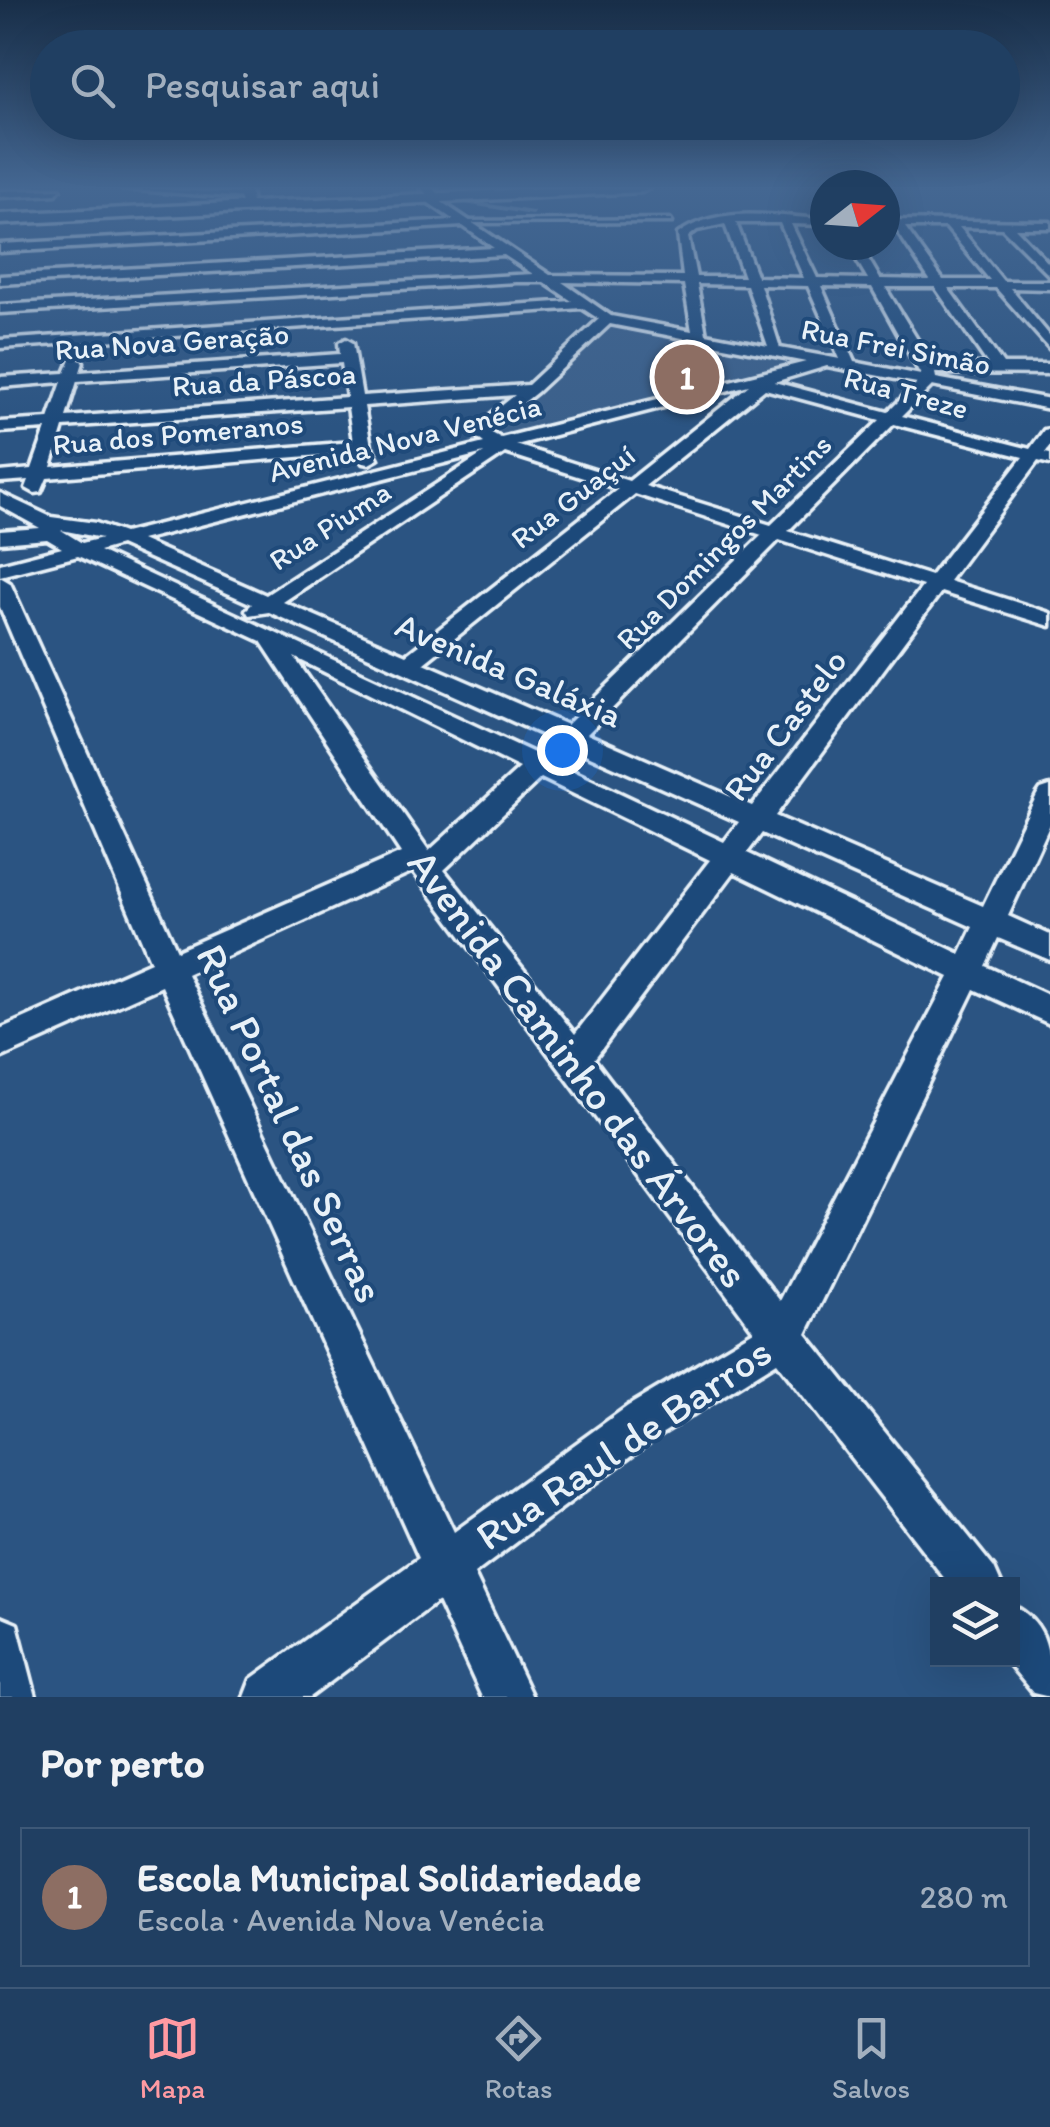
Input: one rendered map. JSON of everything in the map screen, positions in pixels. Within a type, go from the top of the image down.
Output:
[{"type":"street","points":[[60,531],[39,474],[107,267]]},
{"type":"street","points":[[0,280],[224,267]]},
{"type":"street","points":[[333,267],[365,452]]},
{"type":"street","points":[[530,267],[607,319],[532,389],[477,432],[500,446],[1050,620]]},
{"type":"street","points":[[688,267],[700,334]]},
{"type":"street","points":[[746,267],[775,345]]},
{"type":"street","points":[[806,267],[845,362]]},
{"type":"street","points":[[865,267],[928,374]]},
{"type":"street","points":[[925,267],[998,368]]},
{"type":"street","points":[[984,267],[1050,345]]},
{"type":"street","points":[[0,309],[546,278],[1050,285]]},
{"type":"street","points":[[223,329],[227,295]]},
{"type":"street","points":[[0,344],[586,304]]},
{"type":"street","name":"Rua Frei Simão","points":[[607,319],[928,374],[1050,404]]},
{"type":"street","name":"Rua Frei Simão","points":[[700,334],[823,362],[845,362]]},
{"type":"street","name":"Avenida Nova Venécia","points":[[122,539],[500,446],[794,356]]},
{"type":"street","name":"Rua Nova Geração","points":[[0,382],[348,358]]},
{"type":"street","name":"Avenida Nova Venécia","points":[[0,554],[60,531],[335,468],[365,452],[710,383],[762,379],[823,362]]},
{"type":"street","name":"Rua Treze","points":[[928,374],[998,368],[1050,369]]},
{"type":"street","name":"Rua Domingos Martins","points":[[0,1044],[423,862],[571,734],[893,418],[928,374]]},
{"type":"street","name":"Rua Treze","points":[[762,379],[1041,457]]},
{"type":"street","name":"Rua Guaçuí","points":[[406,665],[634,488],[762,379]]},
{"type":"street","name":"Rua da Páscoa","points":[[0,427],[532,389]]},
{"type":"street","name":"Rua Castelo","points":[[576,1059],[935,582],[1041,457],[1050,434]]},
{"type":"street","name":"Rua Piuma","points":[[258,620],[500,446]]},
{"type":"street","name":"Rua dos Pomeranos","points":[[0,477],[365,452]]},
{"type":"street","points":[[335,468],[352,481]]},
{"type":"street","points":[[0,499],[60,531]]},
{"type":"street","points":[[0,537],[60,531]]},
{"type":"street","name":"Avenida Nova Venécia","points":[[0,570],[60,531]]},
{"type":"street","name":"Avenida Galáxia","points":[[60,531],[258,620],[406,665],[571,734],[1050,948]]},
{"type":"street","name":"Avenida Galáxia","points":[[60,531],[122,539],[258,620],[536,767],[1050,1010]]},
{"type":"street","name":"Rua Portal das Serras","points":[[0,583],[170,970],[507,1697]]},
{"type":"street","name":"Avenida Caminho das Árvores","points":[[258,620],[423,862],[783,1337],[972,1577]]},
{"type":"street","name":"Rua Raul de Barros","points":[[269,1697],[444,1564],[644,1421],[729,1366],[783,1337],[967,972],[1050,795]]},
{"type":"street","points":[[1020,1639],[1050,1676]]},
{"type":"street","points":[[0,1641],[11,1697]]},
{"type":"shaded area","points":[[610,316],[821,356],[468,443]]},
{"type":"place","name":"Escola Municipal Solidariedade","points":[[687,377]]}]
